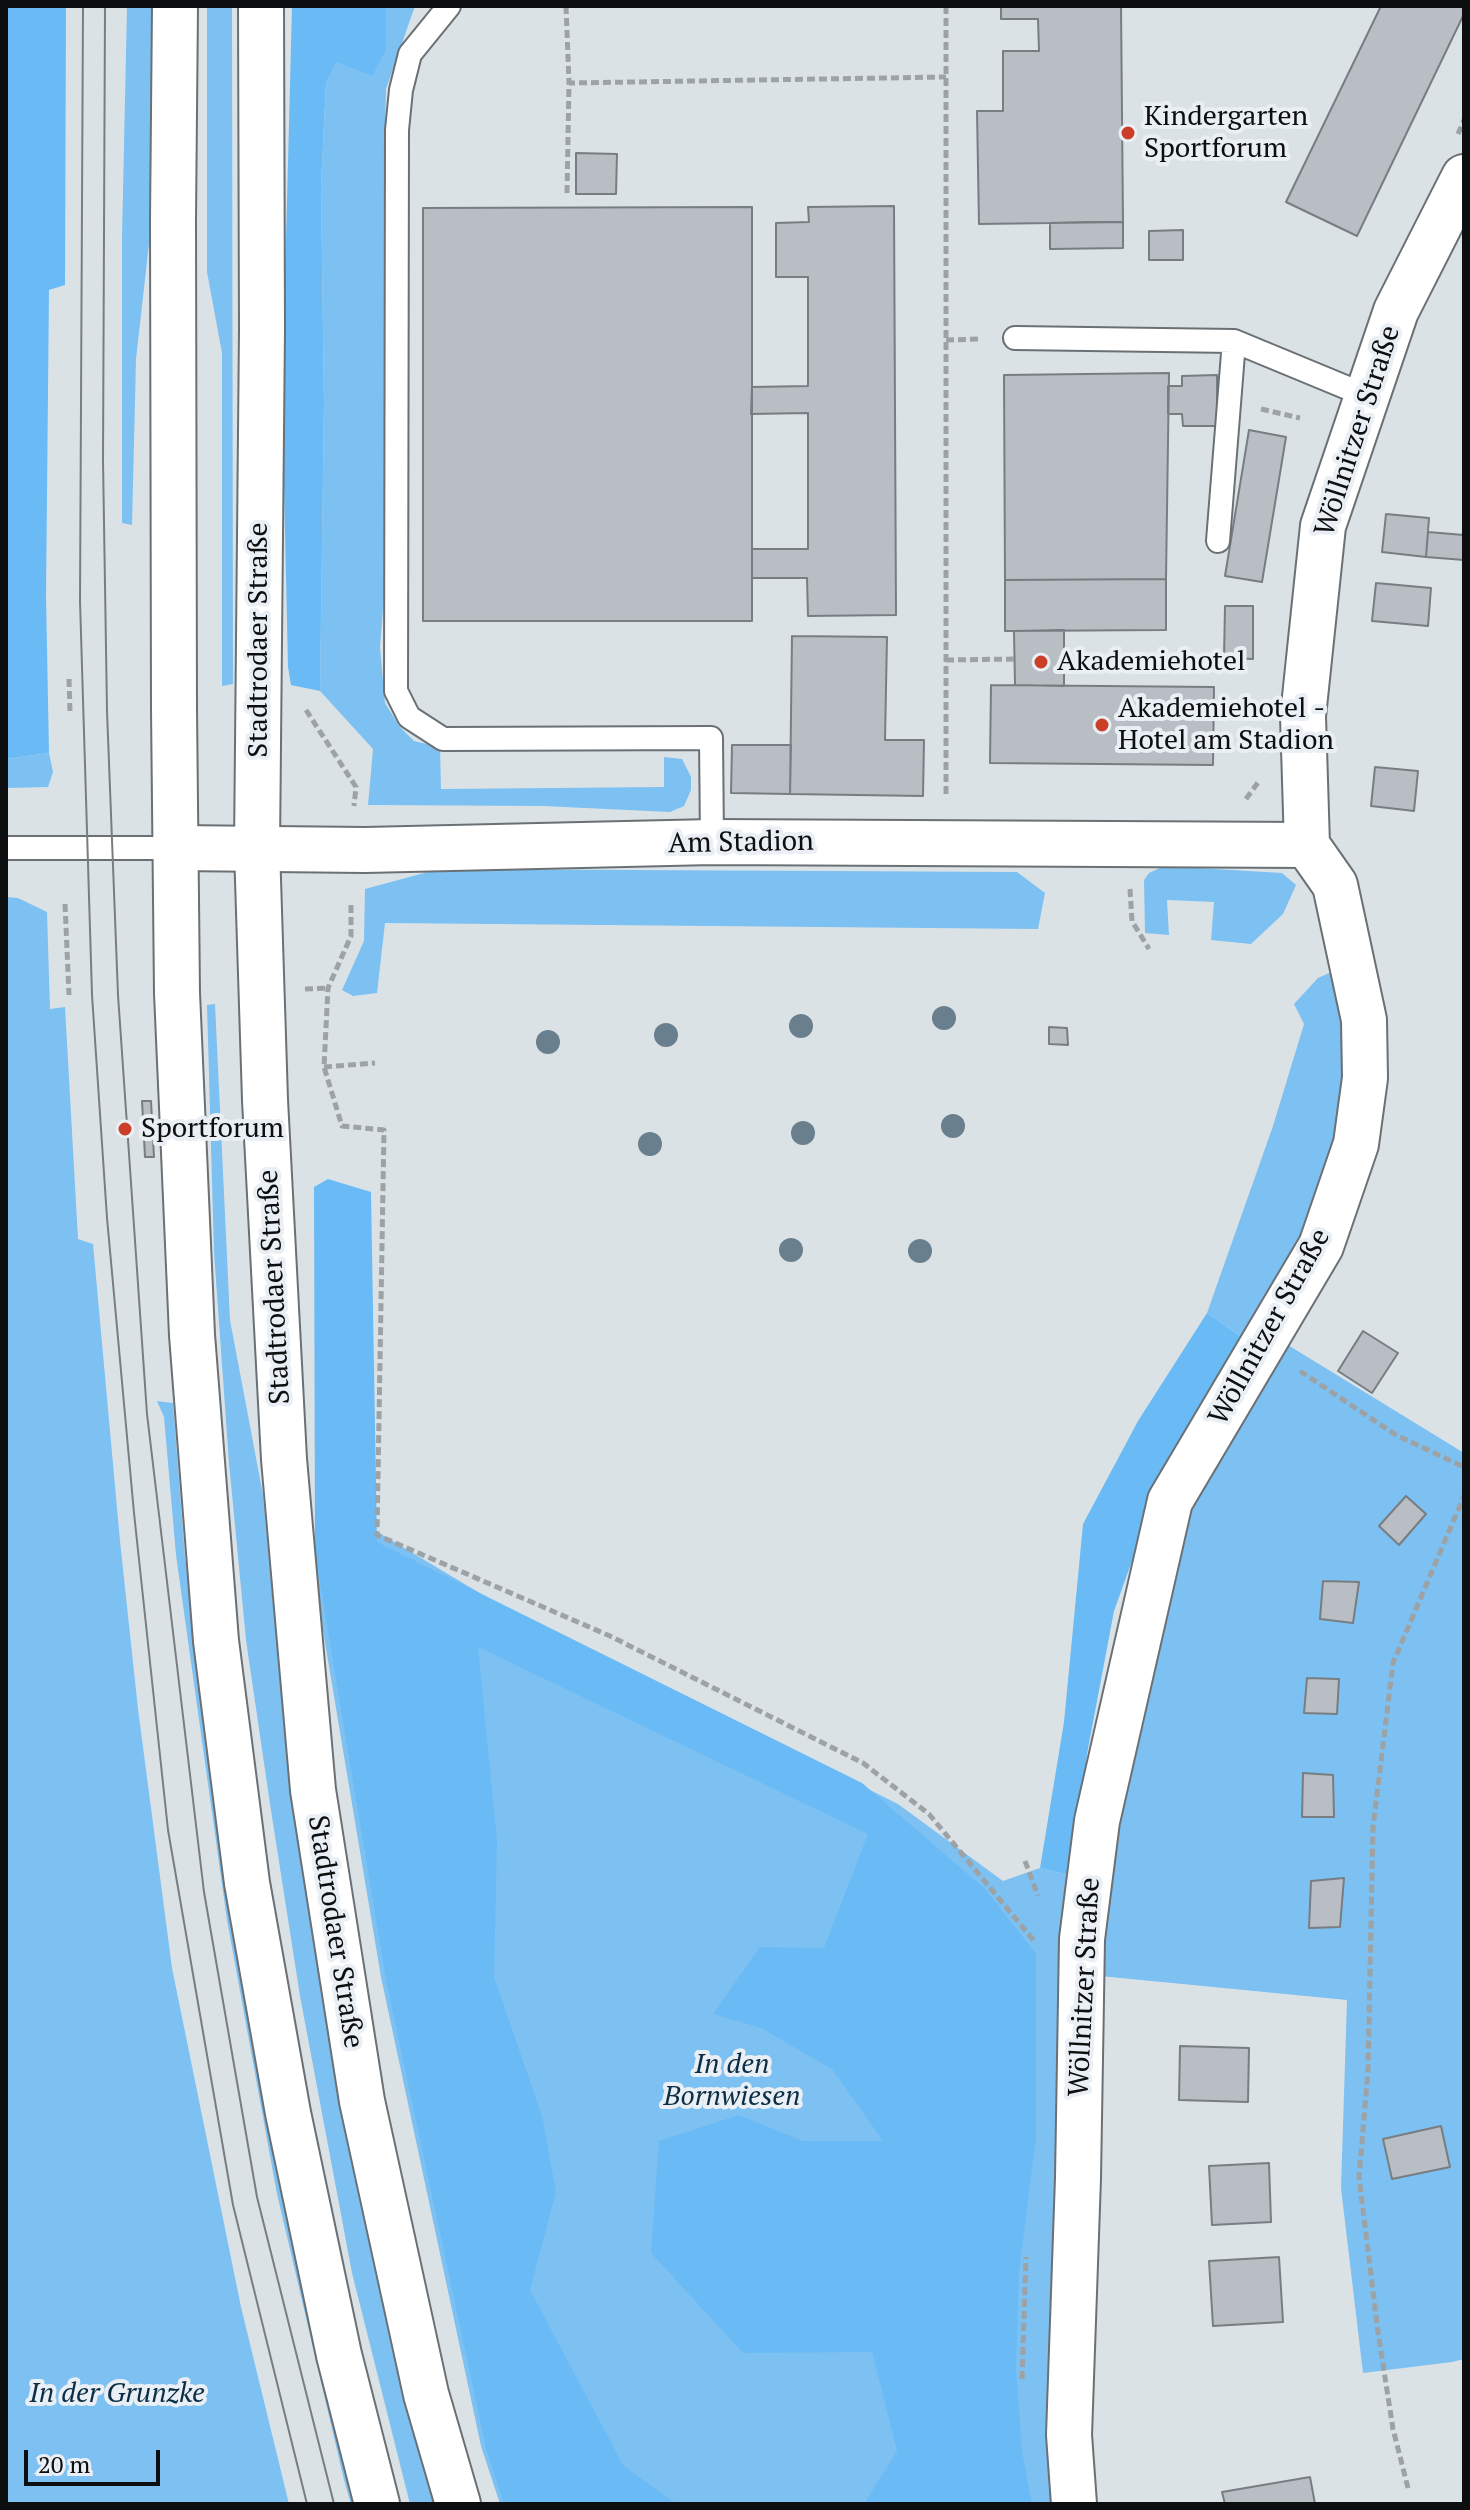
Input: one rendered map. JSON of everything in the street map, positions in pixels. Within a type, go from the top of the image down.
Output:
[{"type":"main road","points":[[175,6],[173,219],[177,993],[192,1335],[218,1656],[247,1883],[288,2113],[339,2355],[377,2504]]},
{"type":"main road","name":"Stadtrodaer Straße","points":[[261,6],[262,329],[257,848],[265,1100],[284,1459],[313,1790],[362,2101],[426,2394],[458,2504]]},
{"type":"main road","name":"Wöllnitzer Straße","points":[[1074,2504],[1069,2435],[1082,1939],[1097,1821],[1170,1501],[1321,1246],[1356,1144],[1365,1078],[1364,1020],[1335,885],[1307,845],[1303,716],[1323,526],[1396,311],[1464,177]]},
{"type":"main road","name":"Am Stadion","points":[[176,848],[381,850],[712,842],[1307,845]]},
{"type":"lane","points":[[449,6],[410,54],[401,90],[397,130],[396,691],[409,717],[443,739],[711,738],[712,842]]},
{"type":"lane","points":[[1015,338],[1234,341],[1367,396]]},
{"type":"lane","points":[[1218,541],[1234,341]]},
{"type":"lane","points":[[6,848],[176,848]]},
{"type":"path","points":[[566,6],[569,83],[567,193]]},
{"type":"path","points":[[946,6],[946,842]]},
{"type":"path","points":[[569,83],[946,77]]},
{"type":"path","points":[[1457,134],[1464,120]]},
{"type":"path","points":[[946,660],[1015,659]]},
{"type":"path","points":[[69,679],[70,712]]},
{"type":"path","points":[[306,710],[356,787],[353,812]]},
{"type":"path","points":[[1245,800],[1264,774]]},
{"type":"path","points":[[1131,880],[1132,921],[1149,949]]},
{"type":"path","points":[[65,904],[69,995]]},
{"type":"path","points":[[351,905],[351,936],[328,988],[324,1067],[342,1126],[384,1130],[377,1535],[610,1636],[863,1763],[929,1814],[981,1873]]},
{"type":"path","points":[[304,989],[328,988]]},
{"type":"path","points":[[324,1067],[375,1063]]},
{"type":"path","points":[[1260,1350],[1306,1375],[1396,1435],[1464,1467]]},
{"type":"path","points":[[1408,2488],[1393,2429],[1359,2177],[1368,2071],[1373,1827],[1393,1663],[1464,1496]]},
{"type":"path","points":[[1025,1861],[1038,1893],[1039,1907]]},
{"type":"path","points":[[1040,1935],[1041,1949]]},
{"type":"green space","points":[[127,6],[154,6],[150,235],[136,359],[132,525],[122,523],[122,238]]},
{"type":"green space","points":[[207,6],[232,6],[233,684],[222,686],[222,353],[207,272]]},
{"type":"green space","points":[[388,6],[415,6],[386,89],[384,170],[391,337],[388,547],[380,647],[385,703],[400,727],[414,741],[440,747],[441,789],[664,787],[664,757],[682,759],[691,777],[691,790],[684,806],[670,812],[543,806],[368,805],[373,749],[320,691],[324,402],[321,186],[326,84],[337,62],[386,50]]},
{"type":"green space","points":[[49,753],[53,772],[48,787],[6,788],[6,759]]},
{"type":"green space","points":[[1164,866],[1282,873],[1296,885],[1283,914],[1251,944],[1211,940],[1214,902],[1167,900],[1169,935],[1145,933],[1144,880],[1149,873]]},
{"type":"green space","points":[[439,869],[1017,872],[1045,893],[1038,929],[385,923],[377,993],[353,996],[342,990],[364,941],[365,889]]},
{"type":"green space","name":"In der Grunzke","points":[[6,897],[18,898],[47,912],[50,1009],[65,1007],[78,1239],[93,1244],[138,1709],[172,1968],[241,2307],[289,2504],[6,2504]]},
{"type":"green space","points":[[1336,970],[1342,995],[1348,1086],[1314,1222],[1247,1341],[1207,1313],[1273,1126],[1304,1024],[1294,1004],[1318,978]]},
{"type":"green space","points":[[215,1004],[230,1320],[263,1495],[287,1753],[318,1950],[376,2258],[434,2504],[410,2504],[352,2273],[300,1996],[246,1640],[214,1252],[207,1005]]},
{"type":"green space","points":[[1283,1342],[1464,1453],[1464,2359],[1363,2373],[1341,2188],[1347,2000],[1100,1976],[1115,1810],[1134,1678],[1201,1473]]},
{"type":"green space","points":[[157,1401],[173,1403],[185,1557],[232,1920],[282,2192],[356,2504],[351,2504],[344,2480],[277,2194],[227,1920],[176,1555],[164,1417]]},
{"type":"green space","name":"In den Bornwiesen","points":[[371,1528],[493,1601],[898,1804],[1003,1881],[1040,1868],[1076,1877],[1061,2504],[500,2504],[481,2446],[381,1977],[308,1541]]},
{"type":"shaded area","points":[[6,6],[66,6],[65,285],[49,290],[46,596],[49,753],[6,759]]},
{"type":"shaded area","points":[[292,6],[388,6],[386,50],[372,76],[337,62],[326,84],[321,186],[324,402],[320,691],[291,685],[288,667],[282,395]]},
{"type":"shaded area","points":[[328,1179],[371,1192],[377,1542],[862,1783],[985,1889],[1036,1954],[1036,2138],[1019,2272],[1016,2367],[1022,2452],[1032,2504],[864,2504],[897,2451],[872,2352],[743,2353],[651,2253],[659,2141],[739,2115],[803,2141],[883,2141],[832,2069],[761,2028],[713,2014],[760,1947],[824,1948],[868,1834],[478,1647],[497,1841],[494,1977],[542,2116],[556,2192],[530,2290],[623,2465],[676,2504],[504,2504],[486,2448],[387,1985],[315,1553],[314,1187]]},
{"type":"shaded area","points":[[1207,1313],[1247,1341],[1155,1497],[1114,1611],[1087,1754],[1076,1877],[1040,1868],[1064,1722],[1083,1524],[1138,1421]]},
{"type":"building","points":[[1001,6],[1121,6],[1123,222],[979,224],[977,111],[1003,111],[1003,51],[1039,51],[1038,19],[1001,19]]},
{"type":"building","points":[[1381,6],[1464,6],[1464,14],[1357,236],[1286,202]]},
{"type":"building","points":[[576,153],[617,154],[616,194],[576,194]]},
{"type":"building","points":[[894,206],[896,615],[808,616],[807,578],[752,578],[752,549],[808,549],[808,413],[751,414],[752,387],[808,386],[808,277],[776,277],[776,223],[809,222],[808,207]]},
{"type":"building","points":[[752,207],[752,621],[423,621],[423,208]]},
{"type":"building","points":[[1123,222],[1123,248],[1050,249],[1050,223]]},
{"type":"building","points":[[1183,230],[1183,260],[1149,260],[1149,231]]},
{"type":"building","points":[[1169,373],[1166,579],[1005,580],[1004,375]]},
{"type":"building","points":[[1217,375],[1217,426],[1183,426],[1182,414],[1168,414],[1168,386],[1182,386],[1182,376]]},
{"type":"building","points":[[1249,430],[1286,437],[1262,582],[1225,576]]},
{"type":"building","points":[[1386,514],[1429,518],[1426,557],[1382,552]]},
{"type":"building","points":[[1428,532],[1464,535],[1464,560],[1426,557]]},
{"type":"building","points":[[1166,579],[1166,630],[1005,631],[1005,580]]},
{"type":"building","points":[[1376,583],[1431,588],[1428,626],[1372,621]]},
{"type":"building","points":[[1225,606],[1253,606],[1253,659],[1224,658]]},
{"type":"building","points":[[1064,630],[1064,686],[1015,685],[1014,631]]},
{"type":"building","points":[[792,636],[887,637],[885,740],[924,740],[923,796],[790,794]]},
{"type":"building","name":"Akademiehotel - Hotel am Stadion","points":[[991,685],[1214,687],[1213,765],[990,763]]},
{"type":"building","points":[[732,745],[791,745],[790,794],[731,793]]},
{"type":"building","points":[[1375,767],[1418,771],[1414,811],[1371,806]]},
{"type":"building","points":[[1049,1027],[1067,1028],[1068,1045],[1049,1044]]},
{"type":"building","points":[[142,1101],[151,1101],[154,1157],[145,1157]]},
{"type":"building","points":[[1363,1331],[1398,1353],[1372,1393],[1338,1371]]},
{"type":"building","points":[[1406,1496],[1426,1514],[1399,1545],[1379,1526]]},
{"type":"building","points":[[1323,1581],[1359,1582],[1353,1623],[1320,1619]]},
{"type":"building","points":[[1307,1678],[1339,1679],[1337,1714],[1304,1713]]},
{"type":"building","points":[[1303,1773],[1333,1775],[1334,1817],[1302,1817]]},
{"type":"building","points":[[1344,1878],[1340,1927],[1309,1928],[1311,1881]]},
{"type":"building","points":[[1180,2046],[1249,2048],[1248,2102],[1179,2100]]},
{"type":"building","points":[[1441,2126],[1450,2167],[1392,2179],[1383,2139]]},
{"type":"building","points":[[1269,2163],[1271,2222],[1212,2225],[1209,2166]]},
{"type":"building","points":[[1279,2257],[1283,2322],[1213,2326],[1209,2261]]},
{"type":"building","points":[[1310,2477],[1315,2504],[1225,2504],[1222,2492]]},
{"type":"tram line","points":[[83,6],[80,601],[92,995],[107,1218],[168,1830],[233,2205],[307,2504]]},
{"type":"tram line","points":[[105,6],[103,460],[107,711],[118,995],[147,1414],[204,1892],[257,2197],[334,2504]]},
{"type":"place","name":"Kindergarten Sportforum","points":[[1128,133]]},
{"type":"place","name":"Akademiehotel","points":[[1041,662]]},
{"type":"place","name":"Akademiehotel - Hotel am Stadion","points":[[1102,725]]},
{"type":"place","name":"Sportforum","points":[[125,1129]]}]
